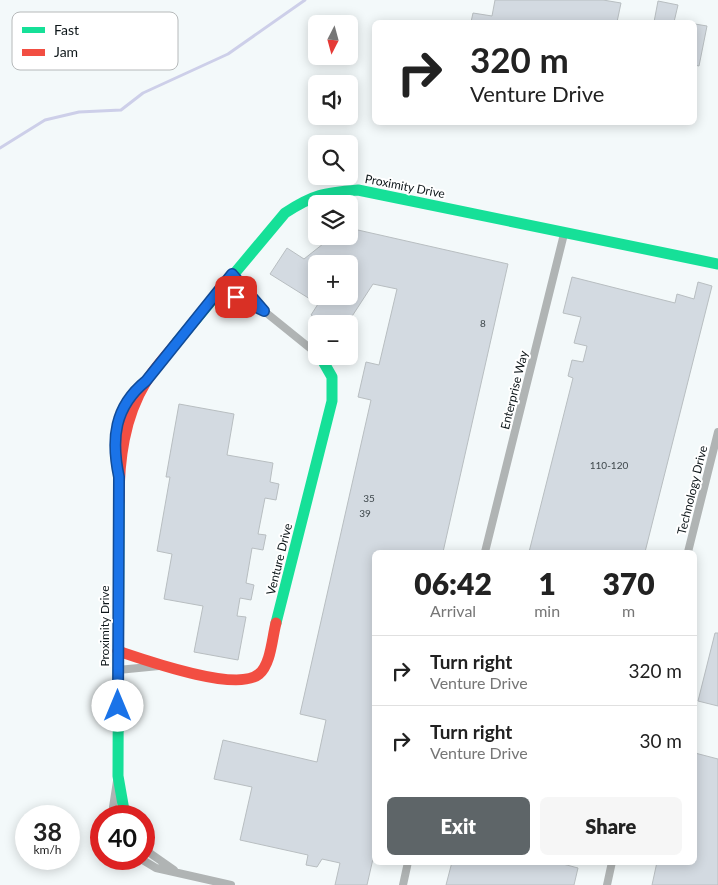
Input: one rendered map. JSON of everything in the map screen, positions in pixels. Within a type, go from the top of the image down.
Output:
[{"type":"street","name":"Proximity Drive","points":[[113,805],[118,776],[119,477],[128,421],[146,381],[222,286],[285,213],[306,199],[341,190],[358,190],[715,265]]},
{"type":"street","name":"Enterprise Way","points":[[485,550],[564,234]]},
{"type":"street","points":[[232,274],[264,311],[308,347]]},
{"type":"street","points":[[222,286],[236,297],[264,311]]},
{"type":"street","name":"Venture Drive","points":[[118,651],[163,665],[229,681],[241,681],[260,673],[266,663],[332,401],[334,388],[332,373],[326,365]]},
{"type":"street","name":"Technology Drive","points":[[688,550],[718,432]]},
{"type":"street","name":"Venture Drive","points":[[118,670],[163,665]]},
{"type":"street","name":"Proximity Drive","points":[[118,776],[123,805]]},
{"type":"street","points":[[155,857],[175,871]]},
{"type":"street","points":[[403,885],[407,865]]},
{"type":"street","points":[[607,885],[611,865]]},
{"type":"street","points":[[155,867],[231,885]]},
{"type":"building","points":[[495,0],[603,0],[621,3],[617,20],[471,20],[473,13],[492,16]]},
{"type":"building","points":[[658,1],[678,5],[674,20],[654,20]]},
{"type":"building","points":[[697,24],[707,26],[699,66],[697,66]]},
{"type":"building","points":[[358,230],[508,264],[443,550],[372,550],[372,863],[367,885],[335,885],[340,863],[322,859],[317,867],[306,865],[308,855],[240,840],[252,787],[214,779],[223,740],[317,762],[326,720],[300,714],[371,400],[358,397],[366,362],[379,365],[397,289],[373,284],[353,315],[311,315],[317,305],[358,305],[358,255],[309,255],[322,245],[358,245]]},
{"type":"building","points":[[287,248],[304,259],[308,256],[308,298],[270,274]]},
{"type":"building","points":[[572,277],[675,303],[677,294],[694,299],[698,282],[712,286],[646,550],[530,550],[573,378],[568,376],[572,360],[583,362],[587,346],[574,343],[581,317],[563,313]]},
{"type":"building","points":[[179,404],[234,414],[227,455],[273,463],[270,482],[279,484],[276,500],[265,498],[258,534],[266,535],[263,550],[252,548],[246,583],[254,585],[251,600],[240,598],[237,616],[246,617],[238,660],[194,652],[203,606],[164,599],[172,554],[157,551],[170,477],[166,477]]},
{"type":"building","points":[[715,633],[718,633],[718,706],[698,701]]},
{"type":"building","points":[[697,754],[718,759],[718,885],[652,885],[656,865],[697,865]]},
{"type":"building","points":[[451,865],[567,865],[578,868],[574,885],[446,885]]},
{"type":"waterway","points":[[0,148],[45,120],[79,112],[121,110],[143,93],[228,54],[305,0]]},
{"type":"traffic: fast","points":[[177,342],[285,213],[312,198],[336,192],[358,190],[718,264]]},
{"type":"traffic: fast","points":[[276,623],[332,401],[332,377],[325,365]]},
{"type":"traffic: fast","points":[[119,501],[118,776],[123,805]]},
{"type":"traffic: jam","points":[[119,501],[120,470],[124,440],[132,410],[149,377],[177,342]]},
{"type":"traffic: jam","points":[[118,651],[190,673],[231,680],[248,679],[263,670],[276,623]]},
{"type":"route","points":[[118,706],[119,477],[114,456],[114,442],[118,419],[132,393],[146,381],[232,274],[264,311],[236,297]]}]
